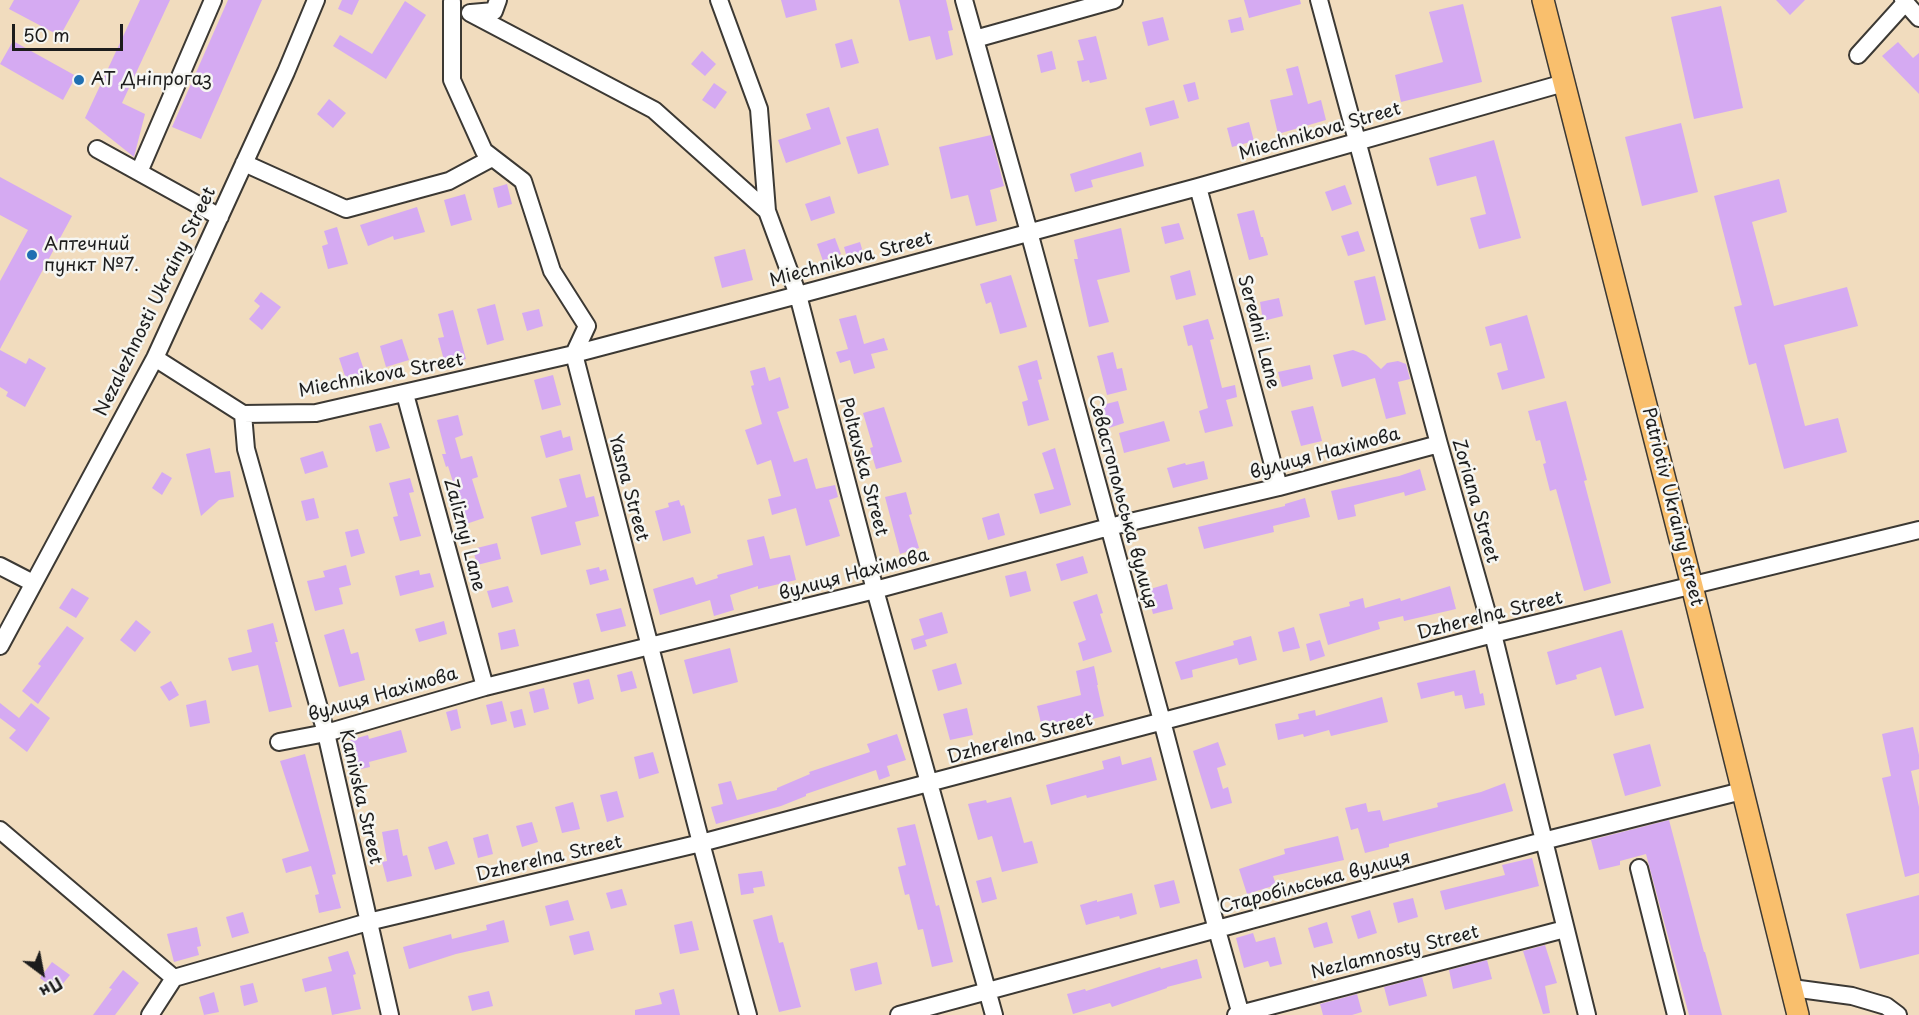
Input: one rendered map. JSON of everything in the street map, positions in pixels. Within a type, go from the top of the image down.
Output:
[{"type":"main road","name":"Patriotiv Ukrainy street","points":[[1543,0],[1798,1015]]},
{"type":"street","points":[[139,172],[213,0]]},
{"type":"street","name":"Nezalezhnosti Ukrainy Street","points":[[0,646],[155,358],[286,72],[316,0]]},
{"type":"street","points":[[470,13],[494,10],[498,0]]},
{"type":"street","name":"Poltavska Street","points":[[719,0],[759,109],[767,211],[798,296],[875,590],[994,1015]]},
{"type":"street","name":"Севастопольська вулиця","points":[[964,0],[1162,721],[1239,1014]]},
{"type":"street","points":[[975,39],[1114,0]]},
{"type":"street","name":"Zoriana Street","points":[[1319,0],[1493,634],[1587,1015]]},
{"type":"street","points":[[451,1],[654,110],[767,211]]},
{"type":"street","points":[[451,1],[452,80],[484,152],[523,181],[552,271],[587,326],[574,354]]},
{"type":"street","points":[[1858,55],[1904,1],[1919,18]]},
{"type":"street","name":"Miechnikova Street","points":[[243,414],[316,413],[574,354],[798,296],[1198,187],[1564,83]]},
{"type":"street","points":[[97,149],[220,217]]},
{"type":"street","points":[[244,163],[346,209],[449,181],[492,158]]},
{"type":"street","name":"Serednii Lane","points":[[1198,187],[1279,487]]},
{"type":"street","name":"Yasna Street","points":[[574,354],[748,1015]]},
{"type":"street","points":[[155,358],[243,414]]},
{"type":"street","name":"Zaliznyi Lane","points":[[405,394],[485,687]]},
{"type":"street","name":"Kanivska Street","points":[[243,414],[246,450],[326,733],[390,1015]]},
{"type":"street","name":"вулиця Нахімова","points":[[279,742],[326,733],[485,687],[875,590],[1108,527],[1279,487],[1439,444]]},
{"type":"street","name":"Dzherelna Street","points":[[174,978],[368,922],[701,843],[1493,634],[1919,530]]},
{"type":"street","points":[[0,566],[33,583]]},
{"type":"street","name":"Старобільська вулиця","points":[[899,1015],[1543,841],[1742,791]]},
{"type":"street","points":[[0,830],[174,978],[150,1015]]},
{"type":"street","points":[[1638,868],[1676,1015]]},
{"type":"street","name":"Nezlamnosty Street","points":[[1239,1014],[1565,929]]},
{"type":"street","points":[[1792,988],[1852,996],[1886,1005],[1898,1015]]},
{"type":"building","points":[[14,0],[80,0],[60,36],[9,9]]},
{"type":"building","points":[[140,0],[170,0],[122,103],[145,114],[134,157],[85,118]]},
{"type":"building","points":[[228,0],[262,0],[201,139],[172,127]]},
{"type":"building","points":[[342,0],[359,0],[352,15],[338,9]]},
{"type":"building","points":[[781,0],[815,0],[817,10],[786,18]]},
{"type":"building","points":[[899,0],[946,0],[953,30],[948,31],[953,55],[936,60],[930,36],[909,41]]},
{"type":"building","points":[[1244,0],[1300,0],[1301,4],[1249,18]]},
{"type":"building","points":[[1776,0],[1805,0],[1790,15]]},
{"type":"building","points":[[405,1],[426,15],[386,79],[333,46],[340,35],[372,54]]},
{"type":"building","points":[[1463,4],[1482,82],[1401,102],[1395,75],[1443,62],[1429,12]]},
{"type":"building","points":[[1721,6],[1743,108],[1694,119],[1671,17]]},
{"type":"building","points":[[1163,17],[1169,40],[1148,46],[1142,22]]},
{"type":"building","points":[[1241,17],[1244,30],[1231,33],[1228,20]]},
{"type":"building","points":[[1096,36],[1107,79],[1090,83],[1089,80],[1082,82],[1077,61],[1084,60],[1078,40]]},
{"type":"building","points":[[852,39],[859,63],[841,68],[835,44]]},
{"type":"building","points":[[13,41],[76,76],[63,100],[0,64]]},
{"type":"building","points":[[1898,42],[1913,58],[1919,53],[1919,94],[1882,56]]},
{"type":"building","points":[[702,51],[716,64],[705,76],[691,64]]},
{"type":"building","points":[[1052,51],[1056,69],[1041,73],[1037,55]]},
{"type":"building","points":[[1298,66],[1308,104],[1321,100],[1326,120],[1278,134],[1270,100],[1293,95],[1286,69]]},
{"type":"building","points":[[1195,82],[1199,99],[1188,102],[1183,85]]},
{"type":"building","points":[[714,83],[727,92],[715,109],[702,100]]},
{"type":"building","points":[[329,99],[346,113],[333,128],[317,114]]},
{"type":"building","points":[[1174,100],[1179,118],[1150,126],[1145,108]]},
{"type":"building","points":[[829,107],[841,144],[786,163],[778,140],[811,129],[806,114]]},
{"type":"building","points":[[1249,122],[1254,141],[1232,147],[1227,128]]},
{"type":"building","points":[[1681,123],[1698,192],[1642,206],[1625,137]]},
{"type":"building","points":[[878,128],[889,165],[858,174],[846,137]]},
{"type":"building","points":[[991,135],[1004,186],[990,190],[997,221],[976,226],[968,195],[951,199],[939,147]]},
{"type":"building","points":[[1494,140],[1521,238],[1479,249],[1470,218],[1486,214],[1476,176],[1437,186],[1429,158]]},
{"type":"building","points":[[1141,152],[1144,166],[1091,180],[1093,187],[1075,192],[1070,174]]},
{"type":"building","name":"Аптечний пункт №7.","points":[[0,177],[72,216],[0,349],[0,281],[28,230],[0,215]]},
{"type":"building","points":[[1779,179],[1787,212],[1752,222],[1774,306],[1847,287],[1858,326],[1784,345],[1805,426],[1838,418],[1847,452],[1784,469],[1756,363],[1749,365],[1734,307],[1742,305],[1714,196]]},
{"type":"building","points":[[507,184],[512,204],[498,208],[493,188]]},
{"type":"building","points":[[1345,185],[1352,204],[1332,211],[1325,192]]},
{"type":"building","points":[[465,194],[472,220],[451,226],[444,200]]},
{"type":"building","points":[[830,196],[835,213],[811,221],[805,204]]},
{"type":"building","points":[[417,207],[425,232],[394,240],[393,236],[368,246],[360,225]]},
{"type":"building","points":[[1254,210],[1268,255],[1249,260],[1237,214]]},
{"type":"building","points":[[1179,223],[1184,239],[1165,244],[1161,227]]},
{"type":"building","points":[[337,227],[348,264],[328,269],[322,246],[328,244],[324,231]]},
{"type":"building","points":[[1121,228],[1130,272],[1097,280],[1109,322],[1089,327],[1074,259],[1078,259],[1074,240]]},
{"type":"building","points":[[1358,231],[1365,251],[1348,256],[1341,236]]},
{"type":"building","points":[[835,238],[841,254],[823,261],[817,244]]},
{"type":"building","points":[[860,242],[864,256],[848,261],[844,247]]},
{"type":"building","points":[[745,249],[753,280],[722,288],[714,257]]},
{"type":"building","points":[[1190,270],[1196,295],[1176,300],[1170,276]]},
{"type":"building","points":[[1011,275],[1027,327],[1000,334],[991,302],[986,304],[980,284]]},
{"type":"building","points":[[1375,276],[1386,320],[1365,325],[1354,281]]},
{"type":"building","points":[[261,292],[281,307],[262,330],[249,319],[260,306],[254,301]]},
{"type":"building","points":[[1279,298],[1283,316],[1263,321],[1260,302]]},
{"type":"building","points":[[495,304],[504,340],[487,345],[477,309]]},
{"type":"building","points":[[539,309],[543,326],[527,331],[522,313]]},
{"type":"building","points":[[453,310],[466,359],[445,364],[438,338],[444,337],[438,314]]},
{"type":"building","points":[[856,315],[864,344],[884,338],[888,350],[871,354],[875,368],[854,374],[850,360],[840,363],[836,352],[848,349],[839,319]]},
{"type":"building","points":[[1527,315],[1545,378],[1502,390],[1497,373],[1508,370],[1501,343],[1490,346],[1485,327]]},
{"type":"building","points":[[1208,319],[1214,339],[1210,340],[1222,388],[1235,385],[1237,397],[1226,400],[1233,426],[1205,433],[1199,411],[1208,408],[1192,345],[1188,346],[1183,326]]},
{"type":"building","points":[[402,339],[409,360],[386,367],[380,346]]},
{"type":"building","points":[[0,350],[26,364],[29,358],[46,368],[25,407],[6,396],[8,392],[0,387]]},
{"type":"building","points":[[1353,350],[1366,355],[1381,369],[1387,363],[1398,361],[1406,364],[1410,379],[1398,382],[1406,414],[1386,419],[1375,378],[1342,387],[1333,355]]},
{"type":"building","points":[[358,352],[365,373],[346,379],[339,358]]},
{"type":"building","points":[[1113,352],[1117,369],[1122,368],[1127,390],[1107,395],[1097,356]]},
{"type":"building","points":[[1037,360],[1042,379],[1038,380],[1049,420],[1028,426],[1022,402],[1028,400],[1018,366]]},
{"type":"building","points":[[1310,365],[1313,379],[1282,387],[1278,372]]},
{"type":"building","points":[[765,367],[769,381],[780,377],[789,408],[777,412],[794,462],[807,458],[816,489],[835,485],[838,497],[829,500],[840,536],[806,546],[796,508],[772,515],[768,499],[781,496],[771,460],[757,465],[745,430],[762,424],[751,386],[754,385],[750,371]]},
{"type":"building","points":[[553,375],[561,405],[542,410],[534,380]]},
{"type":"building","points":[[1118,401],[1124,423],[1109,428],[1102,405]]},
{"type":"building","points":[[1566,401],[1611,583],[1584,591],[1556,489],[1550,491],[1540,440],[1536,441],[1528,411]]},
{"type":"building","points":[[1313,406],[1322,441],[1301,446],[1291,411]]},
{"type":"building","points":[[884,407],[902,462],[876,469],[870,448],[873,447],[863,413]]},
{"type":"building","points":[[458,415],[463,435],[455,438],[461,459],[472,456],[478,477],[472,479],[484,518],[466,524],[442,454],[446,454],[437,420]]},
{"type":"building","points":[[1164,421],[1170,441],[1124,453],[1119,433]]},
{"type":"building","points":[[381,423],[390,448],[376,452],[369,426]]},
{"type":"building","points":[[561,430],[563,438],[570,436],[573,450],[546,458],[540,436]]},
{"type":"building","points":[[210,448],[215,473],[230,471],[234,497],[219,500],[201,516],[186,454]]},
{"type":"building","points":[[1055,448],[1071,505],[1040,514],[1034,494],[1054,489],[1042,453]]},
{"type":"building","points":[[323,451],[328,467],[305,474],[300,458]]},
{"type":"building","points":[[1204,461],[1208,479],[1173,488],[1167,468]]},
{"type":"building","points":[[1420,469],[1426,490],[1405,496],[1404,492],[1354,505],[1356,516],[1338,520],[1331,491]]},
{"type":"building","points":[[162,472],[172,478],[162,495],[152,488]]},
{"type":"building","points":[[580,474],[586,498],[594,496],[599,516],[575,522],[581,545],[541,555],[531,517],[567,507],[559,479]]},
{"type":"building","points":[[410,478],[414,492],[409,493],[421,536],[400,541],[393,517],[398,516],[389,483]]},
{"type":"building","points":[[906,492],[912,514],[909,515],[919,548],[900,554],[885,497]]},
{"type":"building","points":[[314,498],[319,518],[306,521],[301,501]]},
{"type":"building","points":[[1305,498],[1310,517],[1273,526],[1274,532],[1204,549],[1198,527],[1285,506],[1285,504]]},
{"type":"building","points":[[679,500],[681,506],[684,505],[691,533],[663,541],[655,511],[669,507],[668,503]]},
{"type":"building","points":[[999,513],[1005,535],[988,540],[982,518]]},
{"type":"building","points":[[358,529],[365,553],[351,557],[345,532]]},
{"type":"building","points":[[764,536],[770,559],[790,555],[796,580],[758,589],[758,586],[730,595],[734,610],[714,616],[710,600],[660,615],[653,589],[693,577],[696,585],[718,578],[717,575],[753,565],[747,540]]},
{"type":"building","points":[[497,543],[501,559],[477,565],[473,549]]},
{"type":"building","points":[[1083,556],[1088,573],[1061,581],[1056,564]]},
{"type":"building","points":[[346,565],[351,585],[339,588],[343,604],[315,611],[307,581],[325,577],[323,571]]},
{"type":"building","points":[[599,567],[600,571],[606,569],[609,580],[590,585],[586,570]]},
{"type":"building","points":[[419,570],[420,575],[430,573],[434,587],[400,596],[395,576]]},
{"type":"building","points":[[1026,571],[1031,591],[1010,597],[1005,576]]},
{"type":"building","points":[[1167,584],[1173,609],[1153,614],[1147,590]]},
{"type":"building","points":[[508,586],[513,602],[492,608],[487,591]]},
{"type":"building","points":[[1450,586],[1456,609],[1404,621],[1403,616],[1378,622],[1380,629],[1328,645],[1319,614],[1350,606],[1349,602],[1363,598],[1365,608],[1400,598],[1401,601]]},
{"type":"building","points":[[72,588],[89,598],[76,618],[59,608]]},
{"type":"building","points":[[1097,594],[1103,613],[1100,614],[1112,652],[1083,661],[1078,643],[1086,640],[1073,602]]},
{"type":"building","points":[[621,608],[626,626],[601,632],[596,614]]},
{"type":"building","points":[[942,612],[948,633],[925,640],[927,646],[914,650],[911,639],[924,635],[919,619]]},
{"type":"building","points":[[136,620],[151,632],[135,652],[120,640]]},
{"type":"building","points":[[444,621],[447,634],[419,642],[415,629]]},
{"type":"building","points":[[273,623],[278,642],[275,642],[292,707],[269,712],[258,665],[232,671],[228,658],[252,652],[247,630]]},
{"type":"building","points":[[67,626],[84,638],[38,704],[22,691],[41,666],[38,664]]},
{"type":"building","points":[[1294,627],[1300,648],[1283,652],[1278,632]]},
{"type":"building","points":[[344,629],[351,654],[358,652],[365,680],[339,687],[324,635]]},
{"type":"building","points":[[515,629],[519,646],[501,650],[498,633]]},
{"type":"building","points":[[1622,630],[1644,708],[1615,716],[1601,667],[1576,675],[1577,679],[1556,685],[1547,652]]},
{"type":"building","points":[[1251,636],[1257,660],[1239,665],[1237,658],[1192,670],[1193,677],[1181,680],[1175,662],[1234,645],[1233,641]]},
{"type":"building","points":[[1320,640],[1325,656],[1310,661],[1306,644]]},
{"type":"building","points":[[730,648],[738,682],[693,694],[684,660]]},
{"type":"building","points":[[956,663],[962,684],[938,691],[932,670]]},
{"type":"building","points":[[1094,666],[1104,716],[1043,732],[1037,706],[1081,695],[1076,671]]},
{"type":"building","points":[[1475,670],[1485,705],[1465,709],[1462,695],[1455,696],[1454,691],[1421,699],[1417,683]]},
{"type":"building","points":[[632,671],[637,688],[621,692],[617,675]]},
{"type":"building","points":[[589,679],[594,699],[578,704],[573,683]]},
{"type":"building","points":[[171,681],[179,695],[169,701],[160,687]]},
{"type":"building","points":[[544,688],[549,709],[534,713],[529,692]]},
{"type":"building","points":[[1382,697],[1388,722],[1331,736],[1329,730],[1304,737],[1303,734],[1278,740],[1275,724],[1299,719],[1298,714],[1315,710],[1316,716]]},
{"type":"building","points":[[206,700],[210,723],[190,727],[186,705]]},
{"type":"building","points":[[502,701],[507,721],[491,725],[486,705]]},
{"type":"building","points":[[0,703],[19,718],[31,703],[50,718],[27,752],[9,738],[16,730],[0,718]]},
{"type":"building","points":[[967,708],[973,735],[950,740],[943,714]]},
{"type":"building","points":[[457,709],[461,728],[451,731],[446,712]]},
{"type":"building","points":[[522,709],[526,725],[514,728],[510,712]]},
{"type":"building","points":[[1913,727],[1919,755],[1919,769],[1911,771],[1919,807],[1919,873],[1905,877],[1882,778],[1891,776],[1882,734]]},
{"type":"building","points":[[401,730],[407,752],[369,762],[370,767],[357,770],[350,740],[368,735],[369,739]]},
{"type":"building","points":[[897,734],[906,760],[887,766],[890,776],[879,780],[876,770],[806,794],[806,796],[781,806],[716,824],[711,807],[723,804],[718,784],[731,781],[737,800],[777,790],[810,774],[809,772],[870,752],[867,744]]},
{"type":"building","points":[[1218,742],[1226,765],[1217,768],[1223,789],[1228,787],[1232,803],[1211,809],[1193,751]]},
{"type":"building","points":[[1650,744],[1661,786],[1625,796],[1613,754]]},
{"type":"building","points":[[653,752],[659,773],[639,779],[634,757]]},
{"type":"building","points":[[305,754],[336,874],[332,875],[341,908],[319,913],[315,895],[319,894],[311,866],[286,873],[282,859],[309,851],[280,761]]},
{"type":"building","points":[[1120,756],[1122,765],[1151,757],[1157,780],[1051,805],[1046,785],[1104,769],[1102,761]]},
{"type":"building","points":[[1505,783],[1513,811],[1389,844],[1389,847],[1365,853],[1358,828],[1351,830],[1345,808],[1366,803],[1368,812],[1380,810],[1383,821],[1438,807],[1437,803],[1481,792]]},
{"type":"building","points":[[617,791],[624,817],[607,822],[600,795]]},
{"type":"building","points":[[1011,797],[1024,843],[1032,841],[1038,863],[1002,872],[992,836],[978,840],[968,804],[986,800],[987,803]]},
{"type":"building","points":[[573,802],[580,829],[562,833],[555,807]]},
{"type":"building","points":[[1669,820],[1722,1015],[1689,1015],[1646,854],[1620,861],[1620,865],[1599,870],[1591,840]]},
{"type":"building","points":[[532,822],[538,842],[522,847],[516,826]]},
{"type":"building","points":[[915,824],[953,962],[932,967],[923,929],[918,930],[909,894],[905,895],[898,867],[906,865],[897,828]]},
{"type":"building","points":[[398,829],[403,856],[407,855],[412,876],[387,882],[382,862],[387,861],[382,832]]},
{"type":"building","points":[[488,834],[493,854],[478,858],[473,838]]},
{"type":"building","points":[[1338,836],[1344,860],[1273,876],[1276,885],[1247,894],[1239,869],[1285,854],[1284,849]]},
{"type":"building","points":[[447,841],[455,864],[435,870],[428,847]]},
{"type":"building","points":[[1532,858],[1539,886],[1445,910],[1440,891],[1505,875],[1502,865]]},
{"type":"building","points":[[762,871],[765,886],[753,888],[754,893],[741,895],[738,874]]},
{"type":"building","points":[[991,877],[997,899],[982,903],[976,881]]},
{"type":"building","points":[[1174,880],[1180,903],[1160,908],[1154,885]]},
{"type":"building","points":[[622,889],[627,905],[611,909],[606,893]]},
{"type":"building","points":[[1132,893],[1137,914],[1120,919],[1119,916],[1086,925],[1080,905]]},
{"type":"building","points":[[1919,895],[1919,954],[1860,969],[1846,914]]},
{"type":"building","points":[[1413,898],[1418,917],[1398,923],[1393,903]]},
{"type":"building","points":[[568,900],[574,920],[550,926],[545,906]]},
{"type":"building","points":[[1370,910],[1377,933],[1358,939],[1351,916]]},
{"type":"building","points":[[243,912],[249,933],[232,938],[226,917]]},
{"type":"building","points":[[772,915],[779,943],[783,942],[801,1007],[779,1012],[753,920]]},
{"type":"building","points":[[504,920],[509,942],[456,954],[409,969],[403,947],[451,934],[452,939],[487,930],[486,925]]},
{"type":"building","points":[[692,921],[699,950],[680,954],[674,925]]},
{"type":"building","points":[[1327,922],[1333,943],[1314,948],[1308,928]]},
{"type":"building","points":[[197,927],[201,946],[197,947],[199,955],[174,962],[167,934]]},
{"type":"building","points":[[589,931],[594,950],[574,955],[569,936]]},
{"type":"building","points":[[1253,933],[1256,942],[1275,937],[1282,964],[1270,967],[1268,961],[1244,968],[1236,938]]},
{"type":"building","points":[[1545,945],[1557,983],[1545,986],[1550,1013],[1543,1014],[1523,951]]},
{"type":"building","points":[[348,951],[356,974],[353,975],[361,1009],[332,1015],[326,987],[305,992],[302,979],[332,971],[328,957]]},
{"type":"building","points":[[1197,959],[1202,978],[1167,987],[1112,1007],[1110,1003],[1073,1014],[1067,994],[1085,989],[1086,991],[1160,967],[1161,969]]},
{"type":"building","points":[[1487,960],[1492,979],[1453,989],[1449,970]]},
{"type":"building","points":[[52,962],[70,975],[57,991],[40,978]]},
{"type":"building","points":[[877,962],[882,984],[855,991],[850,969]]},
{"type":"building","points":[[123,970],[139,983],[115,1015],[93,1015],[112,989],[109,988]]},
{"type":"building","points":[[1422,977],[1427,996],[1389,1006],[1384,987]]},
{"type":"building","points":[[253,983],[258,1002],[244,1006],[240,986]]},
{"type":"building","points":[[674,989],[680,1015],[635,1015],[635,1010],[662,1004],[659,993]]},
{"type":"building","points":[[489,991],[493,1006],[472,1011],[468,996]]},
{"type":"building","points":[[214,992],[219,1012],[204,1015],[199,997]]},
{"type":"building","points":[[1357,994],[1362,1012],[1352,1015],[1323,1015],[1320,1004]]},
{"type":"place","name":"АТ Дніпрогаз","points":[[79,80]]},
{"type":"place","name":"Аптечний пункт №7.","points":[[32,255]]}]
